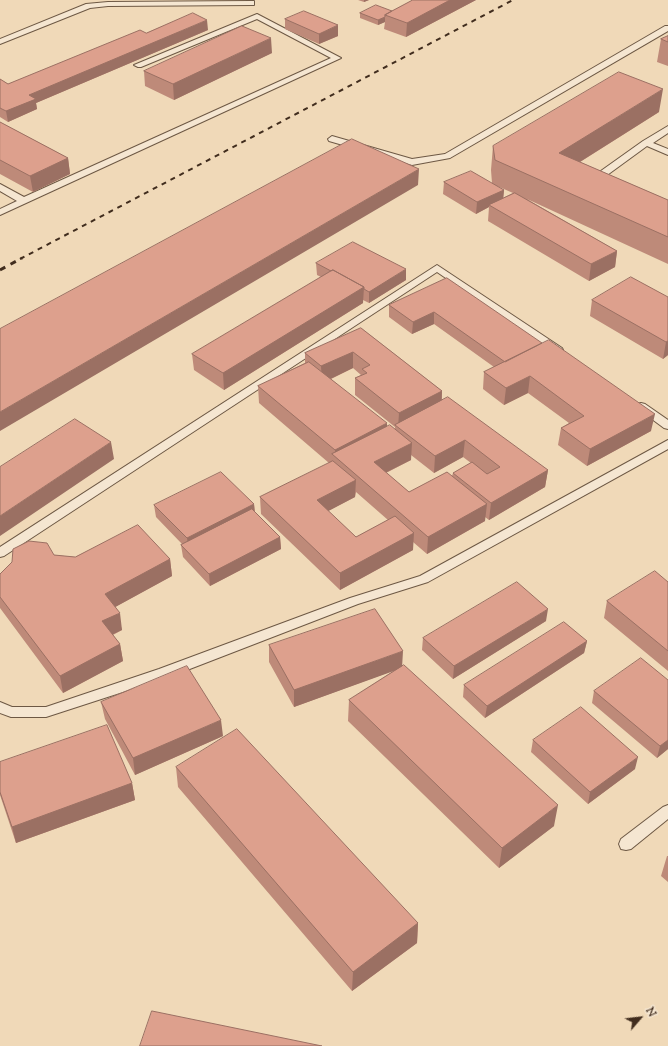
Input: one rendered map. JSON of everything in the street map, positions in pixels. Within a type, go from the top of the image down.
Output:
[{"type":"lane","points":[[0,42],[89,6],[108,4],[251,2],[258,16],[337,58],[0,212]]},
{"type":"lane","points":[[138,65],[258,16]]},
{"type":"lane","points":[[332,139],[412,162],[447,156],[668,28]]},
{"type":"lane","points":[[601,186],[595,183],[594,180],[668,129]]},
{"type":"lane","points":[[646,143],[668,152]]},
{"type":"lane","points":[[0,187],[24,201]]},
{"type":"lane","points":[[0,553],[436,268],[569,358]]},
{"type":"lane","points":[[635,402],[668,425]]},
{"type":"lane","points":[[0,707],[11,712],[46,712],[164,673],[354,601],[424,579],[668,444]]},
{"type":"lane","points":[[626,844],[668,811]]},
{"type":"building","points":[[413,0],[450,0],[407,23],[385,15]]},
{"type":"building","points":[[376,5],[392,11],[385,15],[385,17],[378,20],[360,13]]},
{"type":"building","points":[[304,11],[338,25],[319,34],[285,19]]},
{"type":"building","points":[[193,13],[207,20],[29,95],[36,99],[6,111],[0,108],[0,79],[8,84],[140,30],[146,33]]},
{"type":"building","points":[[242,26],[271,38],[173,84],[144,71]]},
{"type":"building","points":[[668,36],[668,42],[661,39]]},
{"type":"building","points":[[619,72],[663,89],[559,153],[668,200],[668,237],[495,160],[493,146]]},
{"type":"building","points":[[0,122],[68,158],[30,176],[0,160]]},
{"type":"building","points":[[352,139],[419,169],[0,412],[0,329]]},
{"type":"building","points":[[471,171],[504,190],[477,202],[444,182]]},
{"type":"building","points":[[515,193],[617,251],[591,264],[489,205]]},
{"type":"building","points":[[353,242],[406,269],[369,292],[364,289],[364,287],[333,270],[331,271],[316,263]]},
{"type":"building","points":[[333,270],[364,287],[223,373],[192,354]]},
{"type":"building","points":[[631,277],[668,297],[668,341],[666,342],[592,300]]},
{"type":"building","points":[[447,278],[542,343],[505,362],[434,312],[413,322],[389,305]]},
{"type":"building","points":[[361,328],[442,391],[399,413],[355,378],[367,373],[362,369],[370,365],[353,352],[321,366],[305,353]]},
{"type":"building","points":[[549,340],[655,414],[590,449],[561,428],[584,416],[530,376],[506,388],[484,372]]},
{"type":"building","points":[[309,362],[387,423],[335,450],[258,386]]},
{"type":"building","points":[[448,397],[548,470],[491,503],[453,473],[472,462],[487,474],[500,467],[465,440],[435,456],[395,425]]},
{"type":"building","points":[[75,419],[111,442],[0,516],[0,467]]},
{"type":"building","points":[[390,425],[412,443],[374,462],[409,492],[447,472],[487,504],[428,537],[332,454]]},
{"type":"building","points":[[333,461],[356,480],[317,500],[356,537],[395,516],[414,533],[340,573],[260,497]]},
{"type":"building","points":[[221,472],[254,504],[187,538],[154,505]]},
{"type":"building","points":[[252,509],[280,537],[209,574],[181,545]]},
{"type":"building","points":[[138,525],[170,559],[105,594],[120,613],[102,621],[120,644],[60,676],[0,597],[0,574],[12,562],[13,549],[29,541],[47,543],[54,555],[75,557]]},
{"type":"building","points":[[655,571],[668,582],[668,651],[607,601]]},
{"type":"building","points":[[517,582],[548,609],[454,666],[423,638]]},
{"type":"building","points":[[375,609],[403,651],[294,690],[269,645]]},
{"type":"building","points":[[564,622],[587,641],[487,706],[464,685]]},
{"type":"building","points":[[641,658],[668,680],[668,740],[660,746],[594,691]]},
{"type":"building","points":[[404,665],[558,805],[502,848],[349,700]]},
{"type":"building","points":[[187,666],[221,720],[133,758],[101,702]]},
{"type":"building","points":[[581,707],[638,757],[590,792],[533,740]]},
{"type":"building","points":[[107,725],[132,783],[12,827],[0,792],[0,762]]},
{"type":"building","points":[[237,729],[418,923],[353,972],[176,767]]},
{"type":"building","points":[[152,1011],[322,1046],[140,1046]]},
{"type":"railway","points":[[20,259],[513,0]]},
{"type":"railway","points":[[0,270],[22,258]]}]
